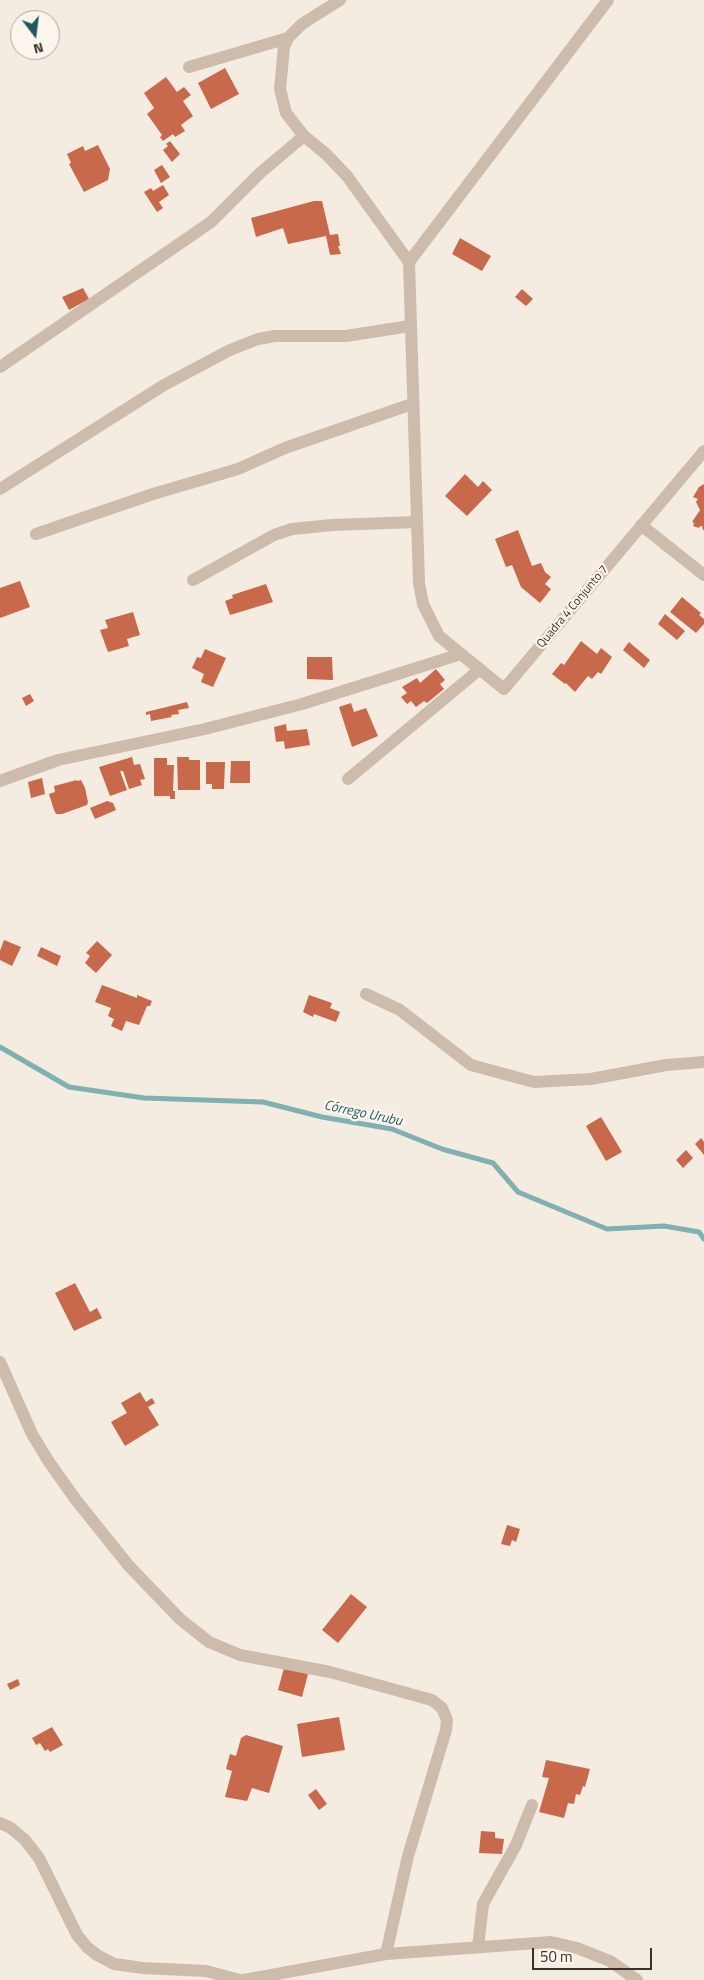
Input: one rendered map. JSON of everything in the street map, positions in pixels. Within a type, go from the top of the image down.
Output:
[{"type":"street","points":[[340,0],[302,24],[288,38],[284,46],[281,71],[282,101],[286,113],[304,136],[326,154],[347,176],[409,262],[419,583],[423,604],[439,636],[480,669],[348,779]]},
{"type":"street","points":[[409,262],[608,0]]},
{"type":"street","points":[[189,67],[288,38]]},
{"type":"street","points":[[0,367],[211,222],[260,173],[304,136]]},
{"type":"street","points":[[0,489],[164,385],[230,350],[258,339],[275,336],[346,336],[410,326]]},
{"type":"street","points":[[36,534],[153,494],[238,469],[285,448],[412,404]]},
{"type":"street","name":"Quadra 4 Conjunto 7","points":[[480,669],[504,689],[704,451]]},
{"type":"street","points":[[193,580],[274,535],[292,529],[332,525],[416,522]]},
{"type":"street","points":[[641,525],[704,574]]},
{"type":"street","points":[[0,781],[58,760],[205,729],[302,704],[462,654]]},
{"type":"street","points":[[366,994],[400,1010],[471,1064],[534,1082],[591,1079],[666,1065],[704,1062]]},
{"type":"street","points":[[0,1362],[32,1434],[76,1500],[129,1566],[180,1619],[209,1642],[240,1655],[330,1672],[432,1700],[442,1708],[447,1720],[446,1730],[408,1856],[386,1954]]},
{"type":"street","points":[[478,1947],[484,1904],[516,1845],[532,1806]]},
{"type":"street","points":[[0,1823],[11,1828],[25,1840],[39,1858],[77,1935],[97,1955],[114,1964],[143,1968],[206,1971],[240,1980]]},
{"type":"street","points":[[244,1980],[386,1954],[551,1942],[577,1948],[610,1961],[637,1980]]},
{"type":"building","points":[[225,68],[239,94],[211,109],[198,83]]},
{"type":"building","points":[[166,77],[177,92],[184,87],[191,95],[183,101],[193,116],[181,125],[185,131],[175,137],[173,134],[163,141],[160,137],[162,135],[147,114],[154,108],[144,93]]},
{"type":"building","points":[[170,141],[180,154],[172,162],[163,150]]},
{"type":"building","points":[[98,145],[110,169],[108,180],[84,192],[69,164],[71,163],[67,154],[83,146],[85,151]]},
{"type":"building","points":[[162,165],[170,177],[161,183],[154,170]]},
{"type":"building","points":[[163,185],[169,195],[159,202],[163,208],[157,212],[144,192],[151,188],[153,191]]},
{"type":"building","points":[[314,201],[322,201],[330,235],[338,234],[340,246],[338,246],[341,254],[330,255],[326,236],[288,244],[283,228],[256,237],[251,218]]},
{"type":"building","points":[[460,238],[491,256],[482,271],[452,254]]},
{"type":"building","points":[[83,288],[89,299],[69,310],[62,297]]},
{"type":"building","points":[[522,289],[533,299],[526,306],[515,297]]},
{"type":"building","points":[[465,474],[478,487],[483,481],[492,490],[467,516],[445,496]]},
{"type":"building","points":[[704,484],[703,530],[702,526],[699,528],[693,526],[694,523],[692,522],[700,510],[696,502],[698,499],[693,497],[699,487]]},
{"type":"building","points":[[518,530],[532,566],[541,563],[545,572],[551,577],[545,584],[551,589],[540,603],[521,587],[512,565],[506,567],[495,539]]},
{"type":"building","points":[[20,581],[30,607],[0,618],[0,588]]},
{"type":"building","points":[[266,584],[273,602],[230,615],[225,601],[233,598],[232,595]]},
{"type":"building","points":[[682,597],[701,613],[699,615],[704,619],[704,624],[696,633],[670,612]]},
{"type":"building","points":[[133,612],[140,635],[127,639],[129,646],[108,652],[100,630],[108,628],[105,620]]},
{"type":"building","points":[[665,614],[685,631],[677,640],[658,624]]},
{"type":"building","points":[[581,641],[597,654],[601,648],[612,657],[601,674],[598,672],[592,679],[588,676],[575,692],[566,683],[552,674],[561,663],[564,665]]},
{"type":"building","points":[[629,642],[650,660],[644,668],[623,650]]},
{"type":"building","points":[[205,649],[226,658],[213,687],[201,682],[204,674],[192,668],[197,657],[201,658]]},
{"type":"building","points":[[307,657],[332,657],[333,680],[307,679]]},
{"type":"building","points":[[436,669],[445,680],[440,684],[444,689],[427,703],[424,701],[416,707],[411,701],[407,704],[401,697],[407,693],[402,687],[417,678],[420,683]]},
{"type":"building","points":[[30,694],[34,701],[26,706],[22,698]]},
{"type":"building","points":[[187,702],[189,708],[178,710],[179,714],[171,715],[172,717],[151,721],[150,714],[146,715],[146,712]]},
{"type":"building","points":[[351,703],[354,712],[366,708],[378,736],[352,747],[339,707]]},
{"type":"building","points":[[286,724],[287,731],[307,729],[310,745],[285,749],[284,741],[276,742],[274,727]]},
{"type":"building","points":[[132,757],[134,765],[140,764],[145,779],[140,780],[142,785],[129,789],[123,771],[120,771],[127,790],[110,796],[99,767]]},
{"type":"building","points":[[177,757],[189,757],[189,760],[200,760],[200,790],[178,790]]},
{"type":"building","points":[[154,758],[167,758],[167,765],[174,765],[173,791],[175,791],[175,799],[170,799],[170,796],[154,796]]},
{"type":"building","points":[[231,761],[250,761],[250,783],[230,783]]},
{"type":"building","points":[[206,762],[225,762],[224,789],[212,789],[212,784],[206,784]]},
{"type":"building","points":[[42,778],[45,794],[31,798],[28,782]]},
{"type":"building","points":[[81,780],[85,788],[87,805],[62,814],[56,814],[49,794],[55,792],[54,786]]},
{"type":"building","points":[[107,801],[113,803],[116,810],[95,819],[90,808]]},
{"type":"building","points":[[4,940],[21,947],[12,966],[0,960],[0,951]]},
{"type":"building","points":[[97,941],[112,955],[96,973],[85,963],[90,956],[86,953]]},
{"type":"building","points":[[41,947],[61,956],[57,966],[37,956]]},
{"type":"building","points":[[102,985],[137,998],[137,995],[152,1001],[150,1006],[147,1006],[139,1025],[126,1021],[122,1031],[111,1026],[114,1019],[108,1016],[111,1008],[95,1002]]},
{"type":"building","points":[[309,995],[332,1003],[330,1008],[340,1012],[336,1022],[314,1014],[313,1017],[303,1012]]},
{"type":"building","points":[[601,1117],[622,1152],[606,1161],[586,1126]]},
{"type":"building","points":[[701,1138],[704,1142],[704,1155],[695,1144]]},
{"type":"building","points":[[686,1150],[693,1158],[683,1168],[676,1160]]},
{"type":"building","points":[[75,1283],[90,1312],[97,1308],[102,1318],[74,1331],[55,1293]]},
{"type":"building","points":[[140,1392],[146,1402],[152,1398],[155,1403],[148,1407],[159,1425],[125,1446],[111,1422],[127,1413],[121,1403]]},
{"type":"building","points":[[507,1525],[520,1529],[516,1542],[512,1540],[510,1546],[501,1544]]},
{"type":"building","points":[[351,1594],[367,1607],[338,1643],[322,1630]]},
{"type":"building","points":[[284,1668],[308,1674],[302,1697],[278,1690]]},
{"type":"building","points":[[18,1679],[20,1685],[10,1690],[7,1684]]},
{"type":"building","points":[[339,1717],[345,1750],[302,1757],[297,1724]]},
{"type":"building","points":[[52,1727],[63,1745],[50,1752],[48,1749],[45,1751],[40,1743],[36,1745],[32,1738]]},
{"type":"building","points":[[246,1735],[283,1746],[269,1793],[252,1788],[247,1801],[225,1797],[232,1771],[226,1769],[230,1754],[236,1756],[241,1738]]},
{"type":"building","points":[[546,1760],[590,1769],[585,1787],[583,1786],[580,1795],[576,1794],[574,1804],[568,1803],[564,1818],[539,1812],[549,1778],[542,1777]]},
{"type":"building","points":[[316,1789],[327,1804],[319,1810],[308,1795]]},
{"type":"building","points":[[481,1831],[495,1832],[495,1838],[504,1839],[502,1854],[479,1853]]},
{"type":"waterway","name":"Córrego Urubu","points":[[0,1047],[69,1087],[144,1098],[263,1102],[322,1117],[392,1129],[442,1149],[493,1163],[518,1192],[607,1229],[664,1226],[699,1232],[704,1239]]}]
